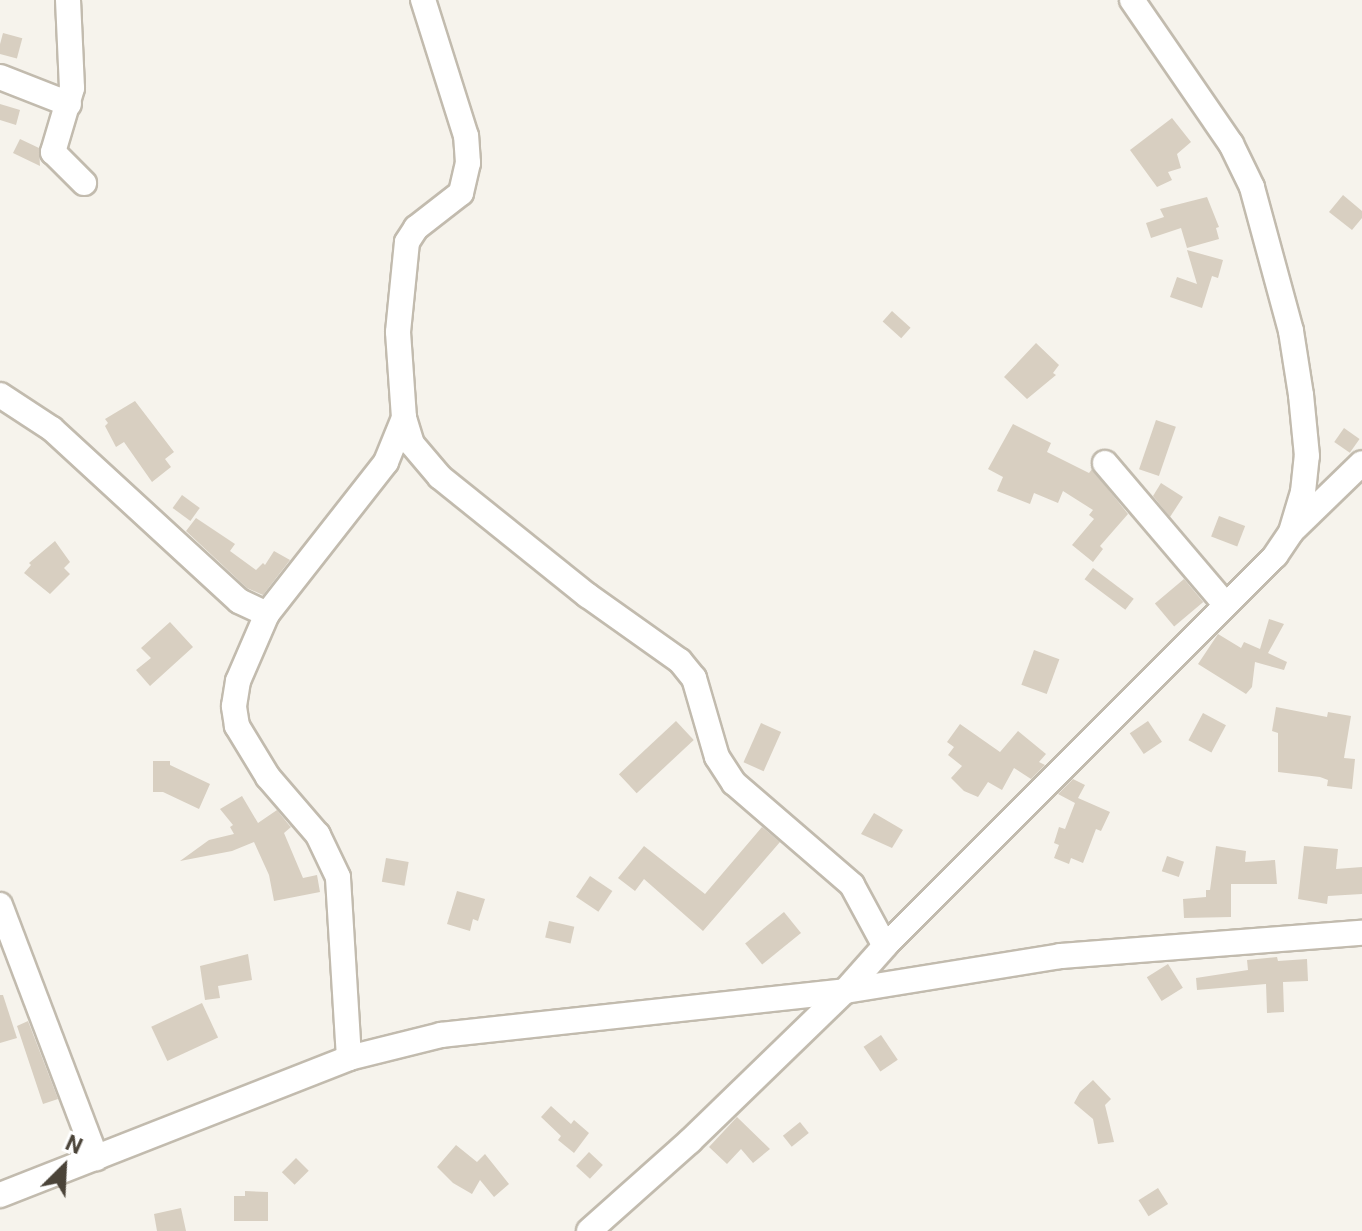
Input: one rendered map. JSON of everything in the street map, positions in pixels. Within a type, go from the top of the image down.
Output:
[{"type":"street","points":[[68,0],[69,104],[53,152],[84,183]]},
{"type":"street","points":[[423,0],[466,136],[468,163],[461,193],[416,228],[407,242],[398,332],[404,418],[412,444],[440,477],[587,595],[680,661],[694,678],[717,757],[734,783],[852,885],[885,946]]},
{"type":"street","points":[[1132,0],[1231,144],[1252,187],[1291,331],[1301,395],[1307,456],[1303,492],[1291,532]]},
{"type":"street","points":[[0,77],[69,104]]},
{"type":"street","points":[[0,395],[52,429],[239,601],[267,614]]},
{"type":"street","points":[[349,1058],[338,877],[318,835],[268,777],[237,726],[234,706],[238,681],[267,614],[386,462],[404,418]]},
{"type":"street","points":[[1105,463],[1224,603]]},
{"type":"street","points":[[589,1231],[690,1141],[845,991],[885,946],[1224,603],[1275,556],[1291,532],[1362,463]]},
{"type":"street","points":[[0,905],[96,1158]]},
{"type":"street","points":[[0,1195],[349,1058],[441,1035],[845,991],[1060,956],[1362,933]]},
{"type":"building","points":[[3,33],[22,38],[17,58],[0,54]]},
{"type":"building","points":[[0,104],[20,110],[16,125],[0,120]]},
{"type":"building","points":[[1172,118],[1191,142],[1177,154],[1181,168],[1168,172],[1172,180],[1157,187],[1130,150]]},
{"type":"building","points":[[20,139],[39,148],[40,166],[13,153]]},
{"type":"building","points":[[1343,195],[1362,211],[1362,218],[1352,230],[1329,212]]},
{"type":"building","points":[[1207,197],[1219,227],[1216,228],[1219,239],[1187,248],[1181,228],[1151,238],[1146,223],[1164,217],[1160,209]]},
{"type":"building","points":[[1187,250],[1223,260],[1218,278],[1212,276],[1202,308],[1170,297],[1177,277],[1197,284]]},
{"type":"building","points":[[892,311],[911,328],[901,338],[883,321]]},
{"type":"building","points":[[1036,343],[1059,365],[1053,373],[1056,375],[1027,399],[1004,377]]},
{"type":"building","points":[[135,401],[174,452],[165,459],[171,467],[152,482],[124,442],[116,447],[105,426],[108,423],[105,419]]},
{"type":"building","points":[[1156,420],[1176,427],[1159,476],[1139,469]]},
{"type":"building","points":[[1013,424],[1051,443],[1047,452],[1089,473],[1092,469],[1128,514],[1100,546],[1103,549],[1093,562],[1072,545],[1094,519],[1089,515],[1093,510],[1063,491],[1058,503],[1034,493],[1030,504],[997,491],[1003,477],[988,469]]},
{"type":"building","points":[[1344,428],[1360,439],[1350,453],[1334,442]]},
{"type":"building","points":[[1161,483],[1183,497],[1170,517],[1153,496]]},
{"type":"building","points":[[182,495],[200,508],[190,521],[173,508]]},
{"type":"building","points":[[1219,516],[1245,526],[1237,547],[1211,537]]},
{"type":"building","points":[[196,518],[235,544],[230,551],[256,570],[263,563],[265,565],[274,551],[290,560],[263,595],[247,588],[186,531]]},
{"type":"building","points":[[55,541],[70,562],[64,568],[70,574],[50,594],[24,573],[31,565],[29,563]]},
{"type":"building","points":[[1093,568],[1134,599],[1125,610],[1085,579]]},
{"type":"building","points":[[1184,579],[1203,602],[1174,626],[1155,603]]},
{"type":"building","points":[[1269,619],[1284,624],[1268,653],[1287,662],[1284,670],[1255,662],[1252,687],[1246,694],[1198,664],[1218,634],[1241,648],[1244,642],[1260,649]]},
{"type":"building","points":[[170,622],[193,647],[150,686],[136,670],[151,658],[141,648]]},
{"type":"building","points":[[1034,650],[1059,659],[1047,694],[1021,685]]},
{"type":"building","points":[[1276,707],[1327,717],[1328,712],[1351,716],[1344,758],[1355,759],[1352,789],[1327,786],[1328,780],[1320,777],[1278,772],[1278,733],[1272,731]]},
{"type":"building","points":[[1203,713],[1226,725],[1211,753],[1188,740]]},
{"type":"building","points":[[676,721],[694,740],[637,793],[619,774]]},
{"type":"building","points":[[1148,721],[1162,742],[1144,754],[1130,733]]},
{"type":"building","points":[[761,723],[781,732],[764,771],[744,762]]},
{"type":"building","points":[[960,724],[1000,752],[1018,731],[1046,754],[1039,762],[1045,765],[1031,779],[1014,768],[1002,790],[988,782],[978,797],[964,791],[951,778],[962,766],[948,755],[954,747],[947,742]]},
{"type":"building","points":[[153,761],[170,761],[170,765],[210,784],[199,809],[163,792],[153,792]]},
{"type":"building","points":[[1073,779],[1085,785],[1078,798],[1110,812],[1101,831],[1096,829],[1083,863],[1071,858],[1069,864],[1054,858],[1059,845],[1054,843],[1059,827],[1065,829],[1075,803],[1058,794]]},
{"type":"building","points":[[242,796],[258,823],[277,810],[291,827],[284,833],[303,878],[317,875],[320,892],[274,901],[269,875],[254,842],[232,851],[180,861],[209,840],[234,834],[230,827],[233,825],[220,809]]},
{"type":"building","points":[[874,813],[903,830],[892,848],[861,834]]},
{"type":"building","points":[[762,827],[780,842],[703,931],[644,879],[635,891],[618,878],[644,846],[705,894]]},
{"type":"building","points":[[1216,846],[1246,851],[1245,862],[1275,860],[1277,884],[1231,884],[1231,917],[1184,918],[1183,899],[1206,897],[1206,890],[1210,890]]},
{"type":"building","points":[[1304,846],[1338,849],[1336,869],[1362,867],[1362,894],[1328,896],[1327,904],[1298,899]]},
{"type":"building","points":[[1167,856],[1184,862],[1179,877],[1162,871]]},
{"type":"building","points":[[386,858],[409,862],[404,886],[382,882]]},
{"type":"building","points":[[590,876],[612,891],[598,912],[576,897]]},
{"type":"building","points":[[457,891],[485,899],[478,921],[473,919],[470,931],[447,924]]},
{"type":"building","points":[[784,912],[801,933],[762,964],[745,943]]},
{"type":"building","points":[[549,921],[574,927],[571,943],[545,938]]},
{"type":"building","points":[[248,954],[252,980],[218,986],[220,998],[205,1000],[200,966]]},
{"type":"building","points":[[1277,957],[1278,961],[1307,959],[1308,981],[1283,982],[1284,1012],[1267,1013],[1266,984],[1197,990],[1196,978],[1248,970],[1247,960]]},
{"type":"building","points":[[1168,964],[1183,988],[1162,1001],[1147,977]]},
{"type":"building","points":[[0,995],[3,995],[17,1038],[0,1043]]},
{"type":"building","points":[[202,1003],[218,1037],[167,1061],[151,1027]]},
{"type":"building","points":[[28,1021],[58,1099],[43,1104],[17,1026]]},
{"type":"building","points":[[881,1035],[898,1060],[880,1072],[864,1047]]},
{"type":"building","points":[[1093,1080],[1111,1099],[1105,1105],[1114,1142],[1098,1144],[1093,1119],[1074,1103]]},
{"type":"building","points":[[551,1106],[571,1124],[574,1120],[589,1133],[574,1153],[558,1140],[561,1136],[541,1117]]},
{"type":"building","points":[[737,1117],[770,1149],[753,1163],[741,1149],[727,1164],[709,1147]]},
{"type":"building","points":[[800,1122],[809,1133],[792,1147],[783,1136]]},
{"type":"building","points":[[456,1145],[477,1162],[485,1154],[509,1184],[494,1197],[480,1180],[472,1194],[453,1183],[437,1167]]},
{"type":"building","points":[[589,1152],[603,1165],[590,1179],[576,1166]]},
{"type":"building","points":[[296,1158],[309,1171],[295,1185],[282,1172]]},
{"type":"building","points":[[1158,1188],[1168,1204],[1149,1216],[1138,1200]]},
{"type":"building","points":[[245,1191],[268,1192],[268,1221],[234,1221],[234,1196],[245,1196]]},
{"type":"building","points":[[181,1208],[186,1231],[157,1231],[154,1214]]}]
